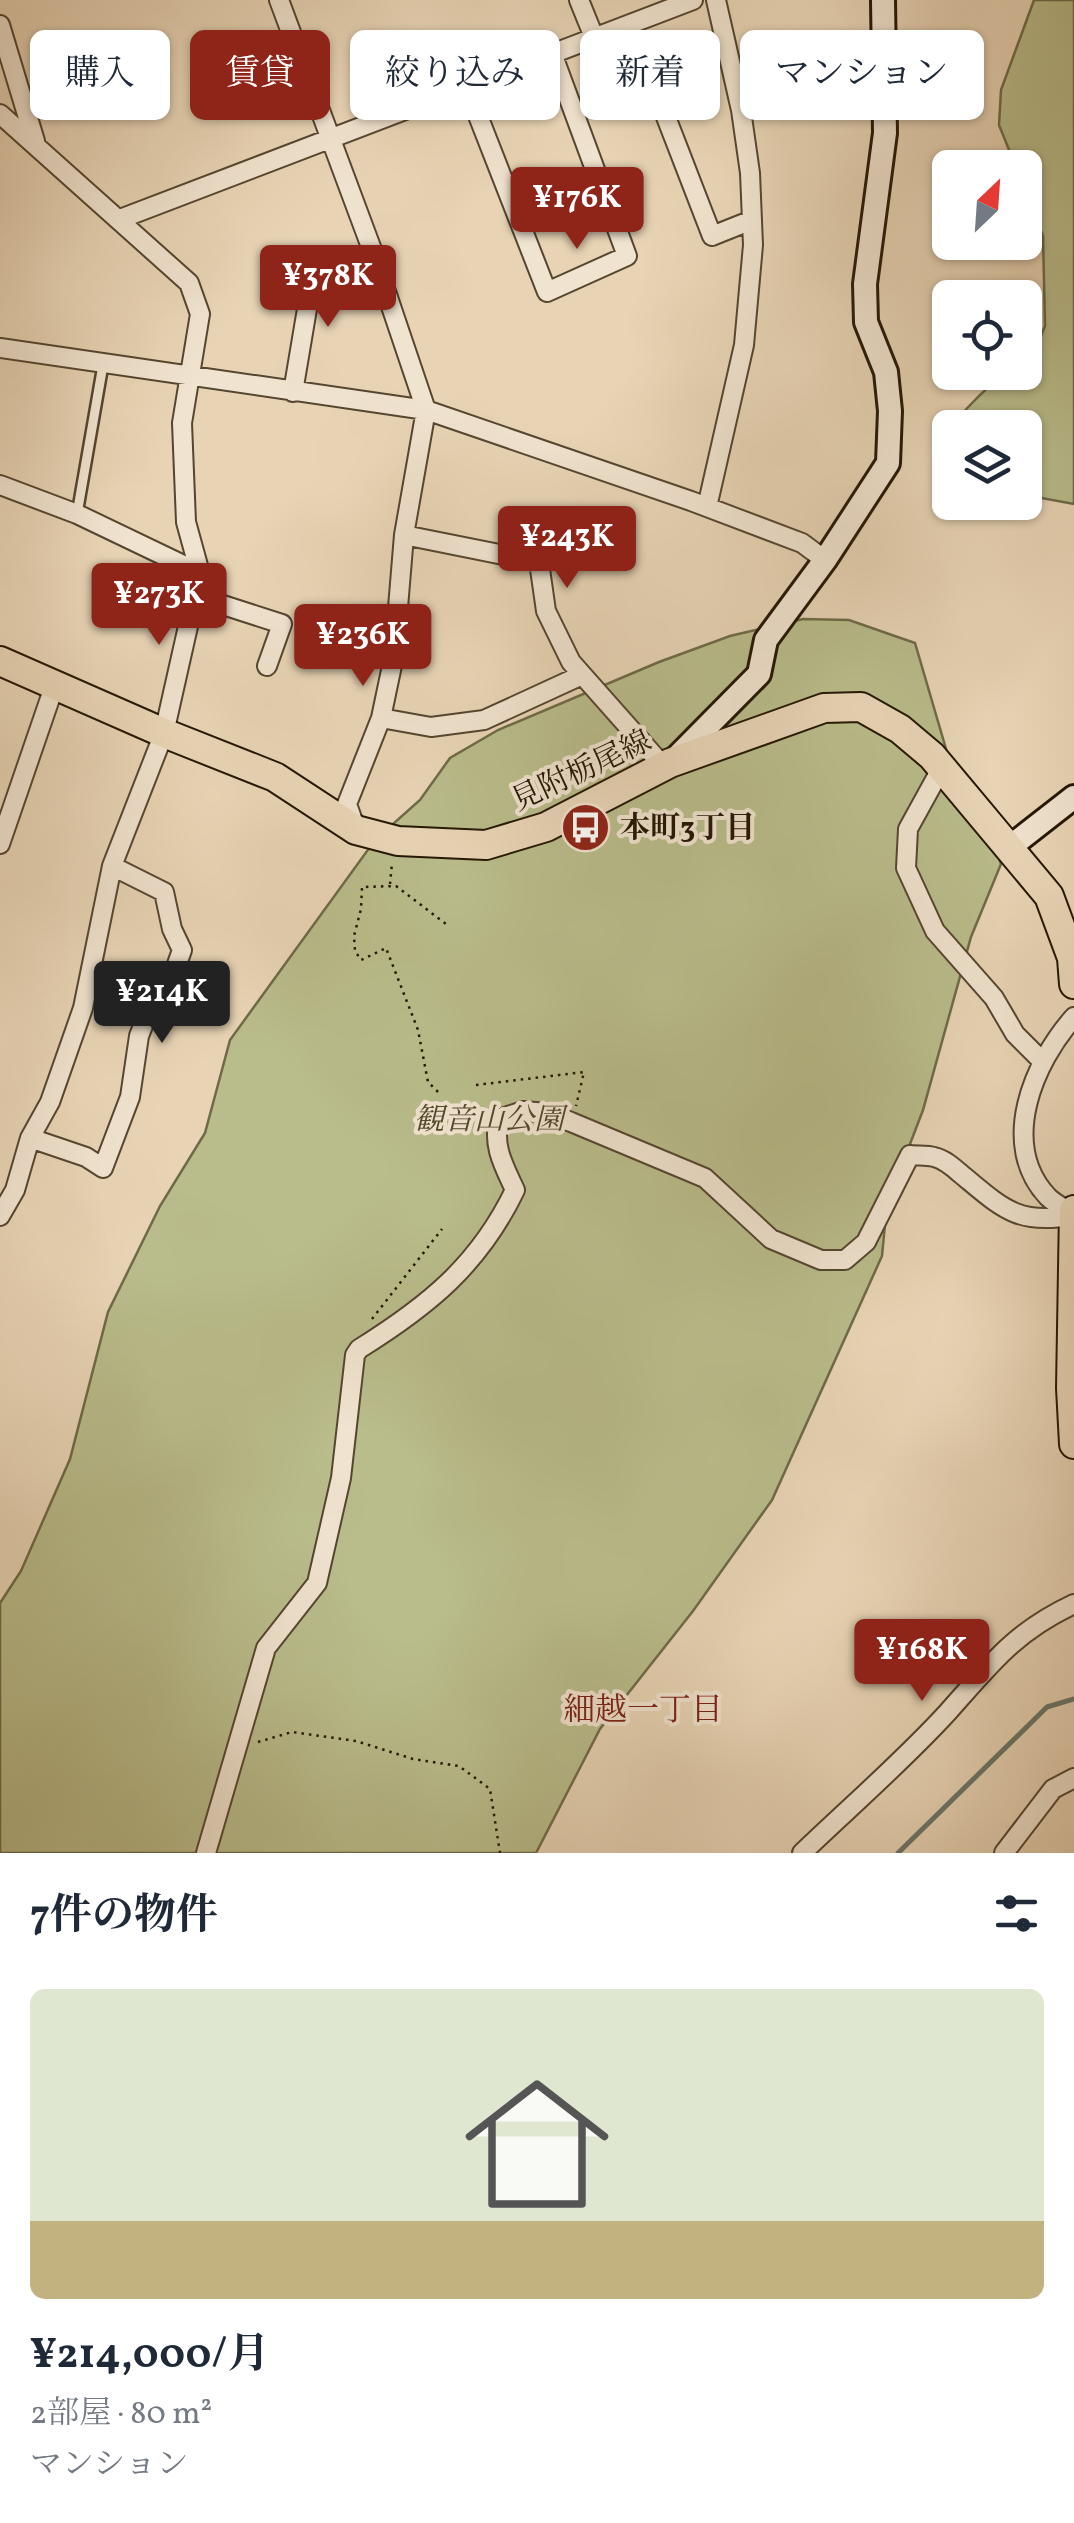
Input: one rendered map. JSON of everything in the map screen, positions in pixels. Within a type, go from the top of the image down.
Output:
[{"type":"main road","name":"見附栃尾線","points":[[0,660],[275,777],[356,830],[398,842],[486,845],[546,827],[667,765],[824,708],[862,707],[900,729],[932,756],[1049,896],[1072,958],[1074,984]]},
{"type":"main road","points":[[1074,1212],[1074,1444]]},
{"type":"street","points":[[279,0],[371,247],[426,410],[404,535],[394,656],[381,718],[347,804],[356,830]]},
{"type":"street","points":[[579,0],[591,30]]},
{"type":"street","points":[[615,30],[693,0]]},
{"type":"street","points":[[707,507],[744,345],[753,245],[750,173],[741,110],[716,0]]},
{"type":"street","points":[[404,535],[539,562],[546,610],[571,662],[667,765],[759,674],[766,640],[825,560],[888,463],[890,411],[886,372],[866,322],[864,284],[886,133],[883,0]]},
{"type":"street","points":[[630,24],[712,236],[752,220]]},
{"type":"street","points":[[0,25],[35,142]]},
{"type":"street","points":[[480,120],[547,292],[627,256],[560,75]]},
{"type":"street","points":[[0,114],[189,283],[200,314],[182,423],[186,522],[200,573],[195,596],[164,733],[112,866],[83,1008],[56,1088],[30,1138],[15,1190],[0,1216]]},
{"type":"street","points":[[120,220],[374,120]]},
{"type":"street","points":[[293,392],[311,262]]},
{"type":"street","points":[[0,348],[426,410],[707,507],[802,543],[825,560]]},
{"type":"street","points":[[0,485],[77,514],[200,573]]},
{"type":"street","points":[[195,596],[282,624],[267,666]]},
{"type":"street","points":[[381,718],[431,727],[484,720],[582,674]]},
{"type":"street","points":[[0,844],[54,684]]},
{"type":"street","points":[[941,769],[908,830],[906,868],[935,931],[994,998],[1015,1034],[1042,1061]]},
{"type":"street","points":[[1010,847],[1074,797]]},
{"type":"street","points":[[30,1138],[86,1157],[103,1168],[130,1097],[139,1036],[151,1004],[182,950],[172,929],[164,892],[112,866]]},
{"type":"street","points":[[1074,1017],[1053,1040],[1042,1061],[1029,1095],[1024,1127],[1025,1150],[1032,1172],[1048,1197],[1074,1212]]},
{"type":"street","points":[[206,1853],[266,1648],[318,1583],[341,1478],[355,1355],[439,1294],[497,1228],[515,1190],[499,1154],[495,1136],[499,1119],[524,1110],[548,1113],[705,1178],[771,1239],[821,1260],[845,1260],[866,1242],[910,1156],[935,1156],[1008,1212],[1024,1218],[1046,1220],[1074,1212]]},
{"type":"street","points":[[802,1853],[946,1713],[1002,1650],[1040,1620],[1074,1604]]},
{"type":"street","points":[[1004,1853],[1053,1789],[1074,1778]]},
{"type":"lane","points":[[77,514],[102,365]]},
{"type":"path","points":[[438,1092],[428,1082],[418,1030],[386,948],[361,960],[354,951],[362,887],[396,886],[446,924]]},
{"type":"path","points":[[476,1085],[584,1072],[572,1122]]},
{"type":"path","points":[[368,1344],[364,1330],[442,1229]]},
{"type":"path","points":[[236,1757],[265,1738],[292,1732],[356,1740],[413,1759],[459,1766],[490,1788],[500,1853]]},
{"type":"green space","points":[[1034,0],[1074,0],[1074,504],[1042,498],[1042,410],[966,410],[986,390],[1042,390],[1042,150],[1009,150],[999,125],[1001,90]]},
{"type":"green space","name":"観音山公園","points":[[803,619],[849,620],[915,643],[949,759],[987,822],[1001,864],[971,937],[923,1110],[887,1204],[882,1256],[772,1500],[693,1611],[600,1729],[536,1853],[0,1853],[0,1603],[21,1571],[70,1459],[108,1312],[160,1206],[205,1133],[230,1040],[375,840],[420,800],[450,758],[498,730],[659,662],[730,636]]},
{"type":"waterway","points":[[898,1853],[1047,1707],[1074,1699]]},
{"type":"place","name":"本町3丁目","points":[[585,827]]},
{"type":"district","name":"細越一丁目","points":[[643,1709]]}]
